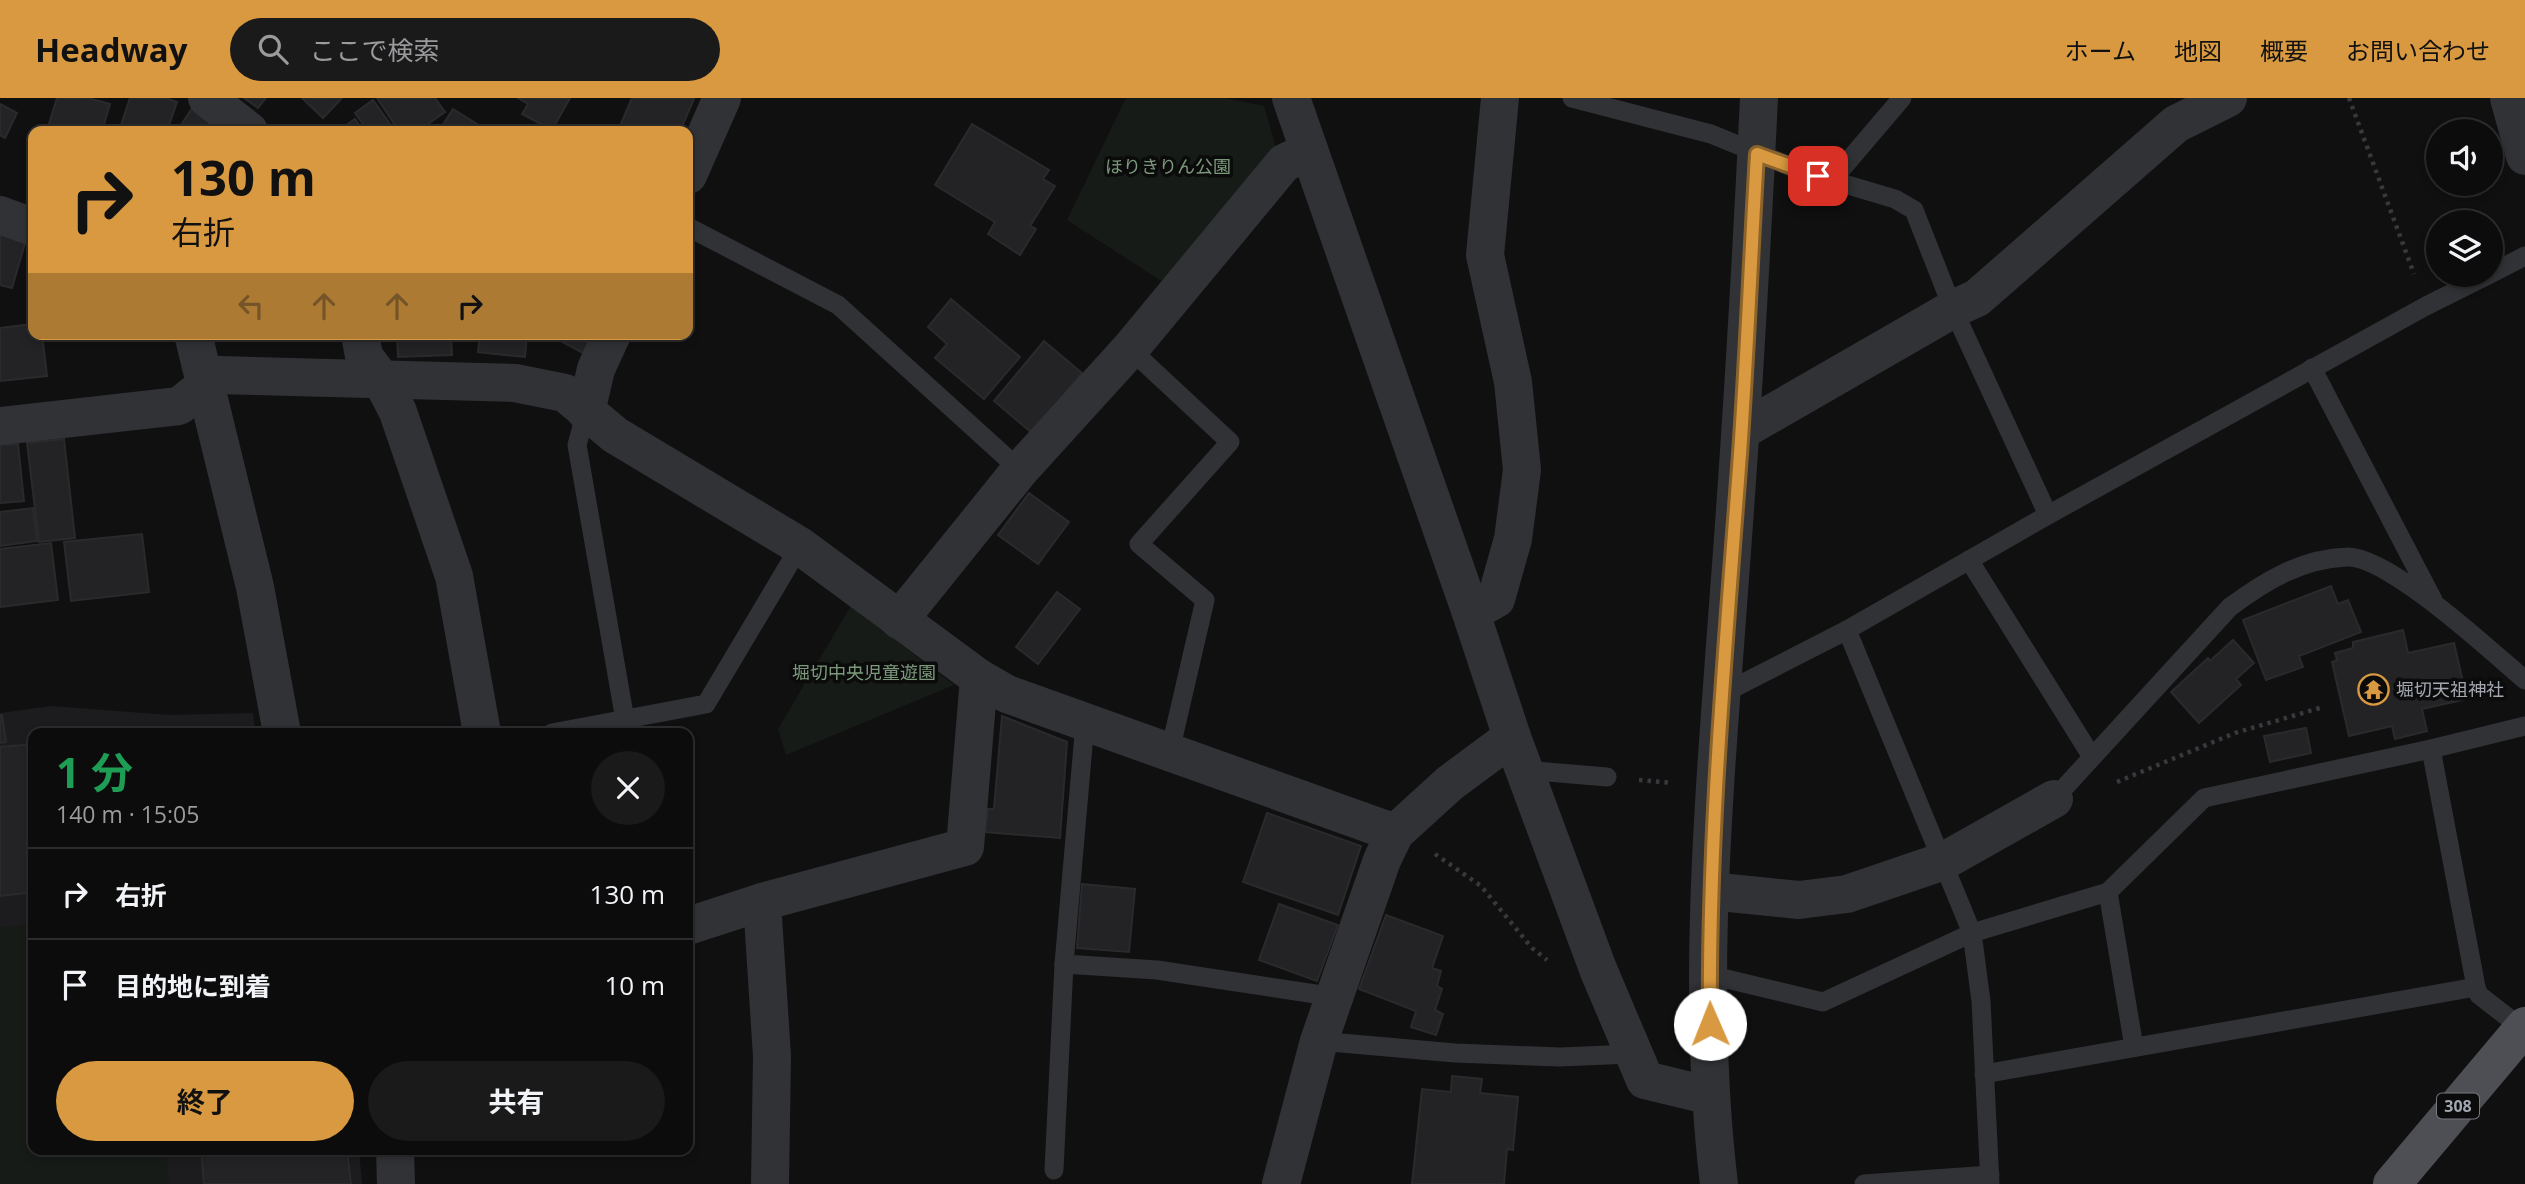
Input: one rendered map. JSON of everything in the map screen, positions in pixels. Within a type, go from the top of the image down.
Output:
[{"type":"main road","name":"308","points":[[2392,1184],[2524,1027]]},
{"type":"street","points":[[208,98],[243,126]]},
{"type":"street","points":[[693,164],[722,98]]},
{"type":"street","points":[[1291,98],[1518,753],[1632,1054],[1645,1080],[1711,1096]]},
{"type":"street","points":[[1471,613],[1496,599],[1513,540],[1522,470],[1513,382],[1485,255],[1500,98]]},
{"type":"street","points":[[1719,1184],[1711,1096],[1710,891],[1741,431],[1759,98]]},
{"type":"street","points":[[1741,431],[1953,309],[1977,298],[2176,124],[2228,98]]},
{"type":"street","points":[[2510,98],[2525,156]]},
{"type":"street","points":[[900,620],[1020,470],[1130,349],[1284,163],[1309,151]]},
{"type":"street","points":[[0,215],[28,225]]},
{"type":"street","points":[[194,340],[255,587],[281,728]]},
{"type":"street","points":[[361,340],[363,356],[381,379],[398,412],[454,576],[481,728]]},
{"type":"street","points":[[586,412],[596,369],[609,340]]},
{"type":"street","points":[[0,426],[178,406],[218,375],[515,383],[565,393],[615,435],[800,546],[979,678],[1007,694],[1395,833]]},
{"type":"street","points":[[693,924],[762,902],[965,847],[979,678]]},
{"type":"street","points":[[1281,1184],[1320,1041],[1382,860],[1395,833],[1450,783],[1518,753]]},
{"type":"street","points":[[1710,891],[1799,900],[1847,894],[1944,861],[2054,799]]},
{"type":"street","points":[[762,902],[772,1056],[770,1184]]},
{"type":"street","points":[[395,1155],[396,1184]]},
{"type":"lane","points":[[1572,98],[1711,134],[1804,172],[1895,199],[1914,210],[1953,309],[2048,514]]},
{"type":"lane","points":[[1833,179],[1902,98]]},
{"type":"lane","points":[[693,230],[838,305],[1020,470]]},
{"type":"lane","points":[[2503,267],[2525,256]]},
{"type":"lane","points":[[1722,694],[1847,630],[2048,514],[2463,287]]},
{"type":"lane","points":[[1130,349],[1230,442],[1139,544],[1205,600],[1170,751]]},
{"type":"lane","points":[[2312,369],[2434,603]]},
{"type":"lane","points":[[586,412],[577,445],[625,720]]},
{"type":"lane","points":[[580,728],[706,704],[800,546]]},
{"type":"lane","points":[[2054,799],[2230,607],[2259,585],[2292,568],[2348,556],[2376,565],[2434,603],[2524,678]]},
{"type":"lane","points":[[1969,560],[2092,757]]},
{"type":"lane","points":[[1847,630],[1972,933],[1981,1001],[1990,1179],[1864,1184]]},
{"type":"lane","points":[[1054,1170],[1064,964],[1085,723]]},
{"type":"lane","points":[[1710,975],[1823,1002],[1972,933],[2108,892],[2204,798],[2525,726]]},
{"type":"lane","points":[[2431,749],[2476,987],[2479,995],[2524,1027]]},
{"type":"lane","points":[[1518,753],[1607,777]]},
{"type":"lane","points":[[2108,892],[2134,1047]]},
{"type":"lane","points":[[1064,964],[1157,970],[1335,997]]},
{"type":"lane","points":[[1984,1074],[2476,987]]},
{"type":"lane","points":[[1320,1041],[1455,1053],[1560,1057],[1632,1054]]},
{"type":"path","points":[[2348,98],[2426,306]]},
{"type":"path","points":[[2116,782],[2235,733],[2323,707]]},
{"type":"path","points":[[1395,833],[1425,847],[1481,886],[1532,948],[1556,966],[1598,969]]},
{"type":"shaded area","points":[[51,706],[170,715],[253,713],[255,728],[28,728],[28,1155],[359,1155],[362,1184],[0,1184],[0,713]]},
{"type":"green space","name":"ほりきりん公園","points":[[1126,98],[1225,98],[1264,106],[1276,148],[1163,282],[1067,220]]},
{"type":"green space","name":"堀切中央児童遊園","points":[[851,606],[954,685],[786,755],[778,729]]},
{"type":"green space","points":[[28,924],[28,1155],[167,1155],[169,1184],[0,1184],[0,927]]},
{"type":"building","points":[[57,98],[88,98],[110,104],[103,126],[48,126]]},
{"type":"building","points":[[130,98],[166,98],[177,102],[169,126],[121,126]]},
{"type":"building","points":[[244,98],[266,98],[258,108]]},
{"type":"building","points":[[302,98],[342,98],[323,118]]},
{"type":"building","points":[[377,98],[435,98],[445,112],[425,126],[396,126]]},
{"type":"building","points":[[518,98],[570,98],[554,126],[544,126],[522,114],[528,104]]},
{"type":"building","points":[[632,98],[694,99],[682,126],[620,126]]},
{"type":"building","points":[[373,100],[391,126],[364,126],[355,113]]},
{"type":"building","points":[[0,104],[17,113],[5,138],[0,135]]},
{"type":"building","points":[[195,104],[226,126],[180,126]]},
{"type":"building","points":[[453,109],[480,126],[442,126]]},
{"type":"building","points":[[355,119],[360,126],[345,126]]},
{"type":"building","points":[[972,124],[1049,170],[1043,179],[1055,186],[1030,226],[1036,229],[1020,255],[988,234],[995,222],[935,185]]},
{"type":"building","points":[[0,225],[28,233],[12,288],[0,285]]},
{"type":"building","points":[[951,299],[1020,357],[984,399],[935,358],[947,344],[928,327]]},
{"type":"building","points":[[28,325],[28,340],[43,340],[47,376],[0,381],[0,328]]},
{"type":"building","points":[[397,340],[451,340],[452,355],[398,357]]},
{"type":"building","points":[[479,340],[526,340],[525,357],[478,352]]},
{"type":"building","points":[[559,340],[591,340],[585,354]]},
{"type":"building","points":[[1044,341],[1082,373],[1032,433],[994,401]]},
{"type":"building","points":[[64,439],[75,538],[39,542],[27,443]]},
{"type":"building","points":[[18,444],[24,501],[0,503],[0,445]]},
{"type":"building","points":[[1029,493],[1069,522],[1038,564],[998,535]]},
{"type":"building","points":[[33,508],[37,541],[0,546],[0,512]]},
{"type":"building","points":[[142,534],[149,592],[71,601],[64,542]]},
{"type":"building","points":[[51,543],[58,600],[0,607],[0,549]]},
{"type":"building","points":[[2331,586],[2338,604],[2348,600],[2361,632],[2299,656],[2303,667],[2266,680],[2243,620]]},
{"type":"building","points":[[1057,592],[1080,609],[1038,664],[1016,647]]},
{"type":"building","points":[[2403,630],[2408,653],[2454,643],[2467,699],[2422,709],[2427,731],[2395,739],[2392,726],[2349,736],[2332,662],[2337,660],[2335,653],[2353,648],[2353,642]]},
{"type":"building","points":[[2233,640],[2254,663],[2236,679],[2241,685],[2199,723],[2171,692],[2208,658],[2210,661]]},
{"type":"building","points":[[0,715],[6,742],[0,743]]},
{"type":"building","points":[[1002,716],[1067,742],[1060,838],[985,832],[988,809],[994,809]]},
{"type":"building","points":[[2306,728],[2311,753],[2270,762],[2264,736]]},
{"type":"building","points":[[28,744],[28,893],[0,896],[0,747]]},
{"type":"building","points":[[1267,813],[1361,846],[1338,915],[1243,882]]},
{"type":"building","points":[[1082,884],[1135,889],[1129,952],[1077,948]]},
{"type":"building","points":[[1279,904],[1338,925],[1317,981],[1259,960]]},
{"type":"building","points":[[1386,915],[1443,936],[1432,968],[1441,971],[1437,986],[1442,989],[1435,1010],[1443,1014],[1436,1035],[1411,1027],[1416,1011],[1359,989]]},
{"type":"building","points":[[1452,1076],[1482,1079],[1480,1093],[1518,1097],[1513,1150],[1507,1149],[1504,1184],[1412,1184],[1422,1089],[1451,1092]]},
{"type":"building","points":[[201,1155],[348,1155],[351,1184],[204,1184]]},
{"type":"place","name":"堀切天祖神社","points":[[2373,690]]},
{"type":"route","points":[[1710,1024],[1710,891],[1757,154],[1818,176]]}]
